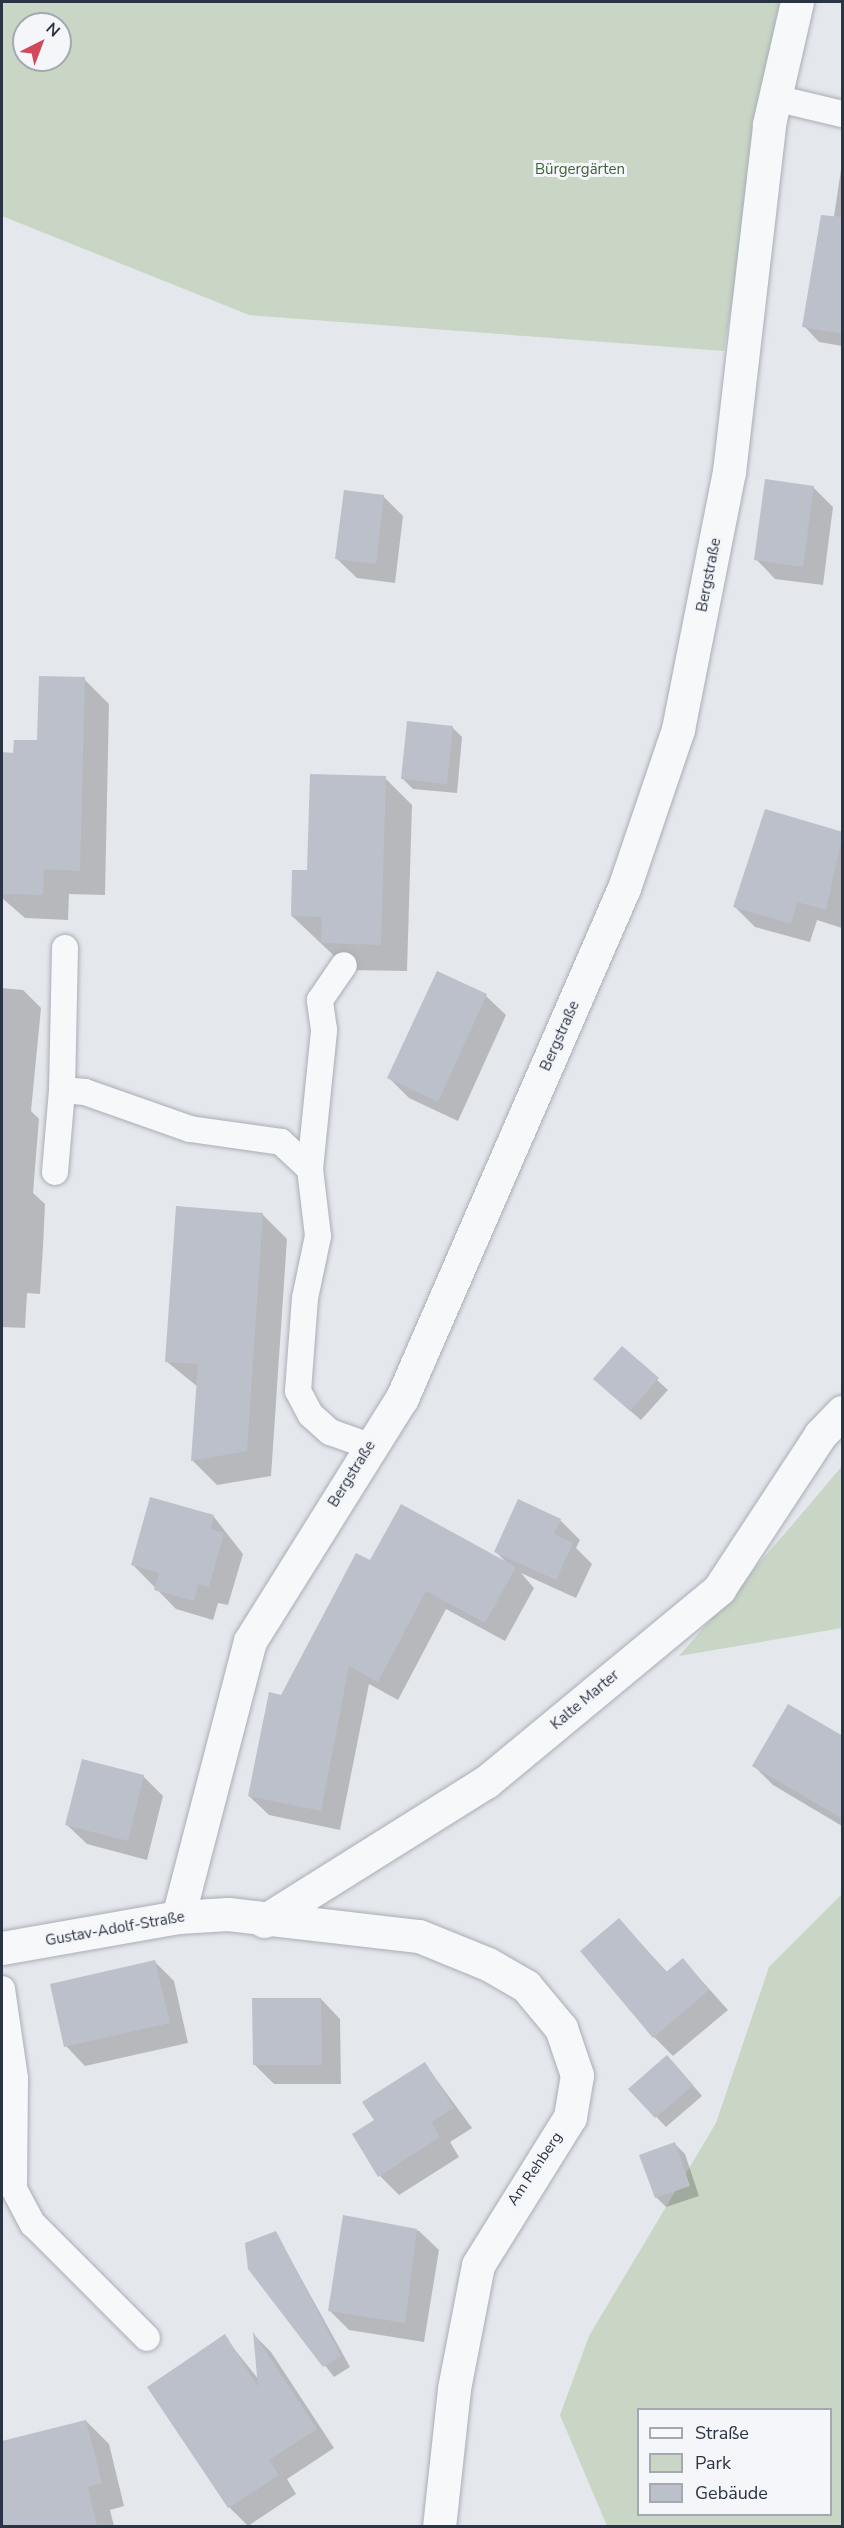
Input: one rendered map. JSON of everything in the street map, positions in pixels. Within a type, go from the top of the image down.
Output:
[{"type":"street","name":"Bergstraße","points":[[177,1917],[250,1641],[369,1446],[402,1398],[624,888],[678,729],[729,472],[775,98],[797,2]]},
{"type":"street","name":"Kalte Marter","points":[[264,1921],[486,1782],[719,1589],[820,1435],[843,1412]]},
{"type":"street","name":"Am Rehberg","points":[[228,1914],[264,1921],[419,1936],[488,1964],[525,1986],[561,2028],[577,2075],[570,2117],[478,2265],[454,2389],[439,2526]]},
{"type":"street","name":"Gustav-Adolf-Straße","points":[[2,1948],[177,1917],[228,1914]]},
{"type":"lane","points":[[775,98],[843,114]]},
{"type":"lane","points":[[55,1172],[62,1090],[65,948]]},
{"type":"lane","points":[[344,965],[320,1000],[324,1030],[310,1169],[318,1236],[304,1298],[298,1391],[311,1415],[330,1432],[369,1446]]},
{"type":"lane","points":[[62,1090],[85,1092],[190,1130],[281,1142],[310,1169]]},
{"type":"lane","points":[[2,1989],[15,2078],[14,2189],[33,2224],[147,2338]]},
{"type":"green space","name":"Bürgergärten","points":[[2,2],[781,2],[724,351],[249,315],[2,216]]},
{"type":"green space","points":[[842,1466],[842,1628],[679,1656],[811,1503]]},
{"type":"green space","points":[[842,1894],[842,2526],[607,2526],[560,2415],[589,2336],[716,2123],[769,1967]]},
{"type":"building","points":[[821,215],[843,217],[843,334],[802,327]]},
{"type":"building","points":[[765,479],[814,486],[803,567],[754,560]]},
{"type":"building","points":[[344,490],[384,495],[376,564],[335,559]]},
{"type":"building","points":[[39,676],[85,677],[80,871],[44,869],[43,895],[2,894],[2,752],[13,753],[14,740],[37,740]]},
{"type":"building","points":[[407,721],[453,726],[447,784],[401,779]]},
{"type":"building","points":[[310,774],[386,776],[381,945],[321,943],[322,917],[291,916],[292,870],[307,870]]},
{"type":"building","points":[[765,809],[843,832],[826,910],[797,902],[791,924],[733,907]]},
{"type":"building","points":[[437,971],[487,994],[438,1102],[387,1078]]},
{"type":"building","points":[[176,1206],[263,1213],[247,1451],[191,1461],[198,1364],[165,1362]]},
{"type":"building","points":[[622,1346],[659,1378],[630,1411],[593,1379]]},
{"type":"building","points":[[150,1497],[214,1515],[211,1529],[224,1533],[209,1587],[198,1584],[194,1601],[154,1590],[159,1573],[131,1565]]},
{"type":"building","points":[[518,1499],[561,1519],[554,1534],[573,1543],[556,1580],[494,1552]]},
{"type":"building","points":[[401,1504],[516,1567],[485,1623],[426,1591],[378,1682],[349,1666],[321,1811],[248,1796],[269,1692],[281,1695],[356,1553],[370,1560]]},
{"type":"building","points":[[788,1704],[843,1736],[843,1819],[752,1766]]},
{"type":"building","points":[[82,1759],[144,1775],[128,1841],[65,1825]]},
{"type":"building","points":[[619,1918],[666,1972],[683,1958],[709,1990],[653,2038],[580,1951]]},
{"type":"building","points":[[155,1960],[170,2023],[64,2047],[50,1984]]},
{"type":"building","points":[[252,1998],[321,1998],[322,2065],[253,2065]]},
{"type":"building","points":[[667,2055],[693,2085],[655,2118],[628,2089]]},
{"type":"building","points":[[425,2062],[454,2108],[431,2122],[440,2137],[378,2177],[352,2134],[374,2120],[362,2102]]},
{"type":"building","points":[[675,2142],[690,2186],[655,2198],[639,2155]]},
{"type":"building","points":[[343,2215],[417,2229],[405,2323],[328,2311]]},
{"type":"building","points":[[276,2231],[341,2356],[323,2367],[248,2269],[245,2243]]},
{"type":"building","points":[[253,2332],[317,2429],[269,2460],[279,2475],[228,2508],[147,2387],[225,2334],[258,2387]]},
{"type":"building","points":[[86,2420],[102,2483],[88,2487],[97,2526],[2,2526],[2,2441]]}]
